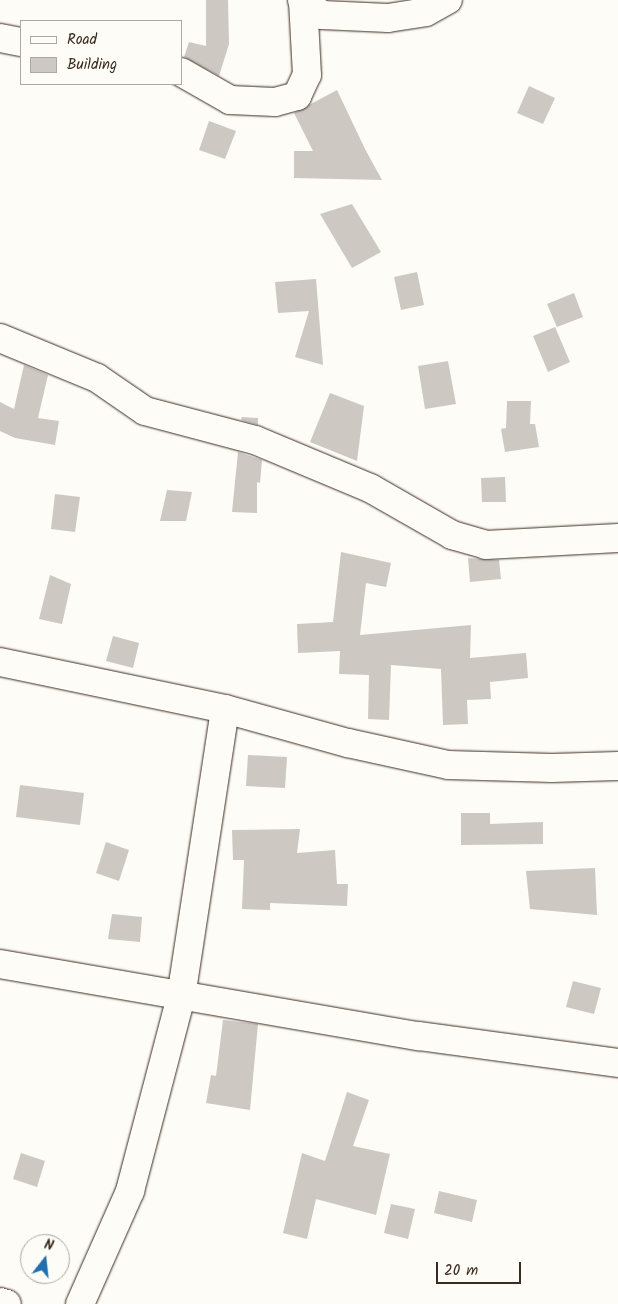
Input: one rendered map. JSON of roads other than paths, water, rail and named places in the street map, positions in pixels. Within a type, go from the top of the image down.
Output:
[{"type":"street","points":[[302,1],[322,15],[388,18],[426,12],[448,0]]},
{"type":"street","points":[[182,73],[230,100],[276,102],[298,96],[307,75],[302,1]]},
{"type":"street","points":[[0,38],[20,42]]},
{"type":"street","points":[[0,338],[97,378],[145,411],[255,440],[370,488],[452,535],[486,545],[618,538]]},
{"type":"street","points":[[0,662],[225,709],[348,743],[448,765],[552,768],[618,766]]},
{"type":"street","points":[[80,1304],[130,1191],[182,997],[225,709]]},
{"type":"street","points":[[0,964],[182,997],[419,1036],[618,1063]]},
{"type":"street","points":[[0,1302],[7,1304]]}]
